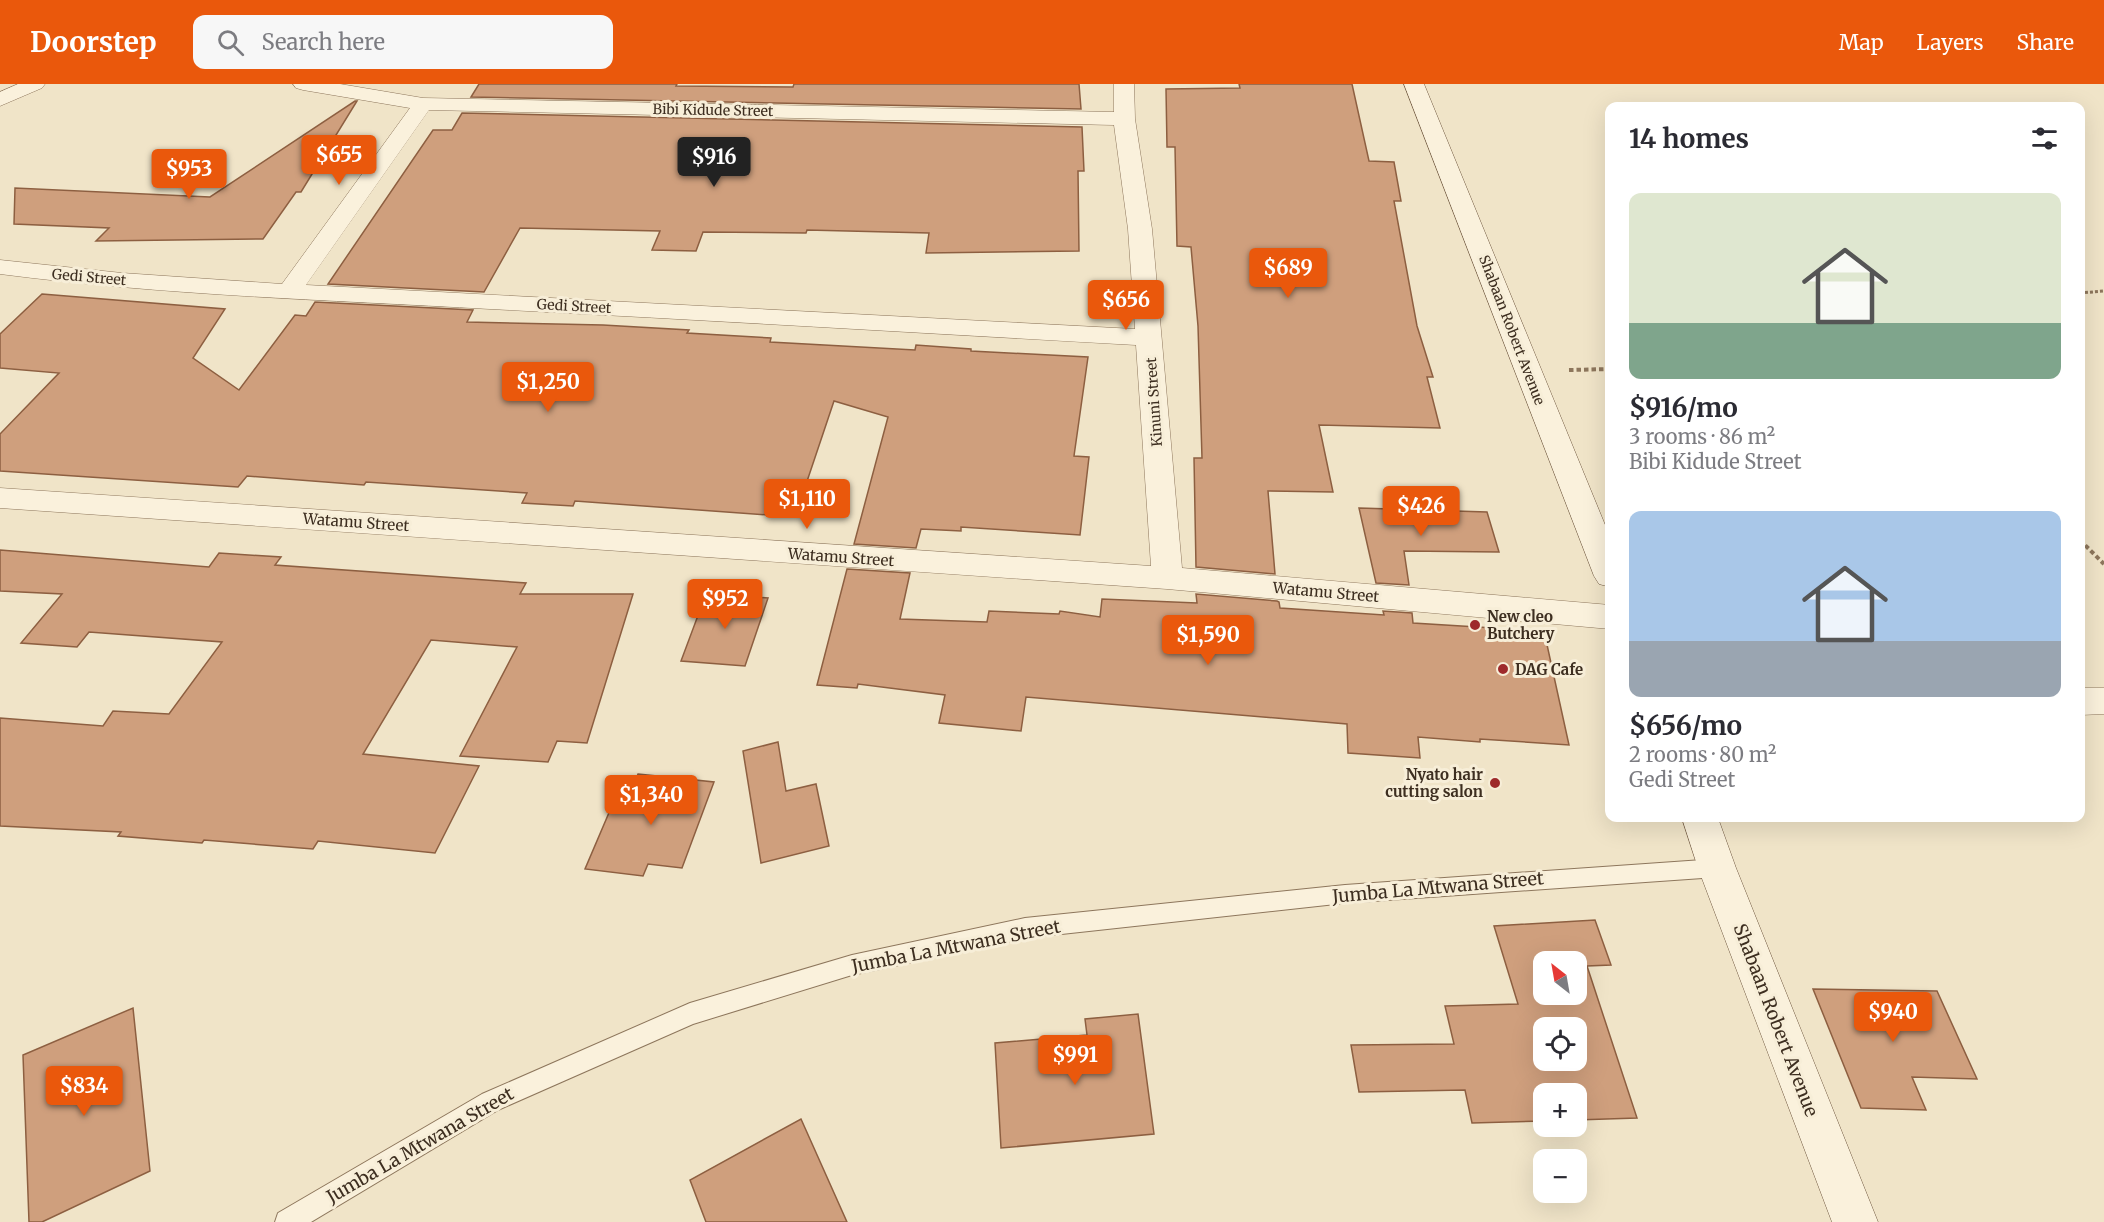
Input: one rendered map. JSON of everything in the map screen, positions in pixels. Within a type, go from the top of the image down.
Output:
[{"type":"street","points":[[0,100],[35,84]]},
{"type":"street","name":"Bibi Kidude Street","points":[[303,84],[423,104],[1124,119]]},
{"type":"street","name":"Kinuni Street","points":[[1124,84],[1124,119],[1140,229],[1167,578]]},
{"type":"street","name":"Shabaan Robert Avenue","points":[[1414,84],[1605,563]]},
{"type":"street","points":[[288,293],[423,104]]},
{"type":"street","name":"Gedi Street","points":[[0,267],[51,274],[288,293],[694,312],[1149,338]]},
{"type":"street","name":"Watamu Street","points":[[0,498],[1167,578],[1605,617]]},
{"type":"street","points":[[2085,702],[2104,701]]},
{"type":"street","name":"Shabaan Robert Avenue","points":[[1701,822],[1717,868],[1855,1222]]},
{"type":"lane","name":"Jumba La Mtwana Street","points":[[287,1222],[490,1102],[690,1014],[852,965],[1024,928],[1345,894],[1717,868]]},
{"type":"path","points":[[2085,293],[2104,291]]},
{"type":"path","points":[[2085,545],[2104,564]]},
{"type":"building","points":[[479,84],[677,84],[676,86],[793,87],[794,84],[1079,84],[1081,109],[471,97]]},
{"type":"building","points":[[1239,84],[1352,84],[1369,161],[1394,162],[1401,201],[1394,201],[1417,326],[1433,377],[1427,377],[1440,428],[1319,425],[1333,492],[1268,491],[1275,574],[1196,567],[1194,458],[1202,458],[1198,326],[1191,247],[1177,246],[1175,147],[1167,147],[1166,89],[1240,88]]},
{"type":"building","points":[[357,101],[301,192],[296,192],[263,239],[96,241],[109,228],[14,224],[15,188],[210,197]]},
{"type":"building","points":[[462,113],[1082,127],[1084,171],[1078,171],[1079,251],[926,253],[929,233],[807,230],[806,233],[703,232],[696,251],[652,250],[660,231],[520,228],[484,292],[328,284],[433,130],[452,130]]},
{"type":"building","points":[[42,294],[225,309],[193,358],[239,390],[295,315],[306,316],[315,302],[473,310],[467,322],[603,325],[771,338],[770,342],[915,350],[916,345],[971,349],[971,351],[1088,357],[1074,456],[1089,457],[1080,535],[961,527],[961,531],[921,529],[916,548],[854,544],[888,417],[834,401],[795,517],[575,501],[573,506],[522,503],[527,493],[366,482],[364,485],[247,476],[238,487],[0,471],[0,434],[59,373],[0,368],[0,334]]},
{"type":"building","points":[[1359,508],[1487,512],[1499,552],[1404,551],[1409,585],[1376,583]]},
{"type":"building","points":[[0,550],[209,567],[219,553],[281,557],[275,565],[526,583],[520,594],[633,594],[587,743],[557,741],[548,762],[460,756],[517,647],[431,640],[363,754],[479,766],[435,853],[318,841],[313,849],[204,840],[202,843],[118,836],[121,832],[0,826],[0,718],[103,726],[113,711],[169,714],[222,642],[89,632],[77,647],[21,643],[62,594],[0,591]]},
{"type":"building","points":[[847,569],[910,573],[900,619],[987,622],[989,611],[1059,614],[1060,611],[1100,617],[1102,599],[1197,603],[1196,594],[1277,601],[1280,608],[1384,615],[1383,611],[1412,613],[1413,623],[1544,631],[1569,745],[1418,737],[1420,758],[1348,753],[1347,724],[1026,697],[1021,731],[939,723],[945,695],[858,684],[857,688],[817,685]]},
{"type":"building","points":[[706,594],[768,598],[745,666],[681,661]]},
{"type":"building","points":[[778,742],[786,791],[816,784],[829,846],[761,863],[743,751]]},
{"type":"building","points":[[638,774],[714,782],[682,868],[648,864],[643,876],[585,869],[614,801],[626,806]]},
{"type":"building","points":[[1595,920],[1611,965],[1587,966],[1637,1118],[1587,1120],[1587,1083],[1533,1083],[1533,1121],[1472,1123],[1465,1090],[1359,1092],[1351,1045],[1454,1044],[1445,1006],[1518,1004],[1494,926]]},
{"type":"building","points":[[1813,989],[1937,991],[1977,1079],[1912,1077],[1926,1110],[1861,1108]]},
{"type":"building","points":[[133,1008],[150,1171],[42,1222],[29,1222],[23,1055]]},
{"type":"building","points":[[1138,1014],[1154,1134],[1001,1148],[995,1043],[1087,1035],[1085,1019]]},
{"type":"building","points":[[801,1119],[847,1222],[706,1222],[690,1180]]},
{"type":"place","name":"New cleo Butchery","points":[[1475,625]]},
{"type":"place","name":"DAG Cafe","points":[[1503,669]]},
{"type":"place","name":"Nyato hair cutting salon","points":[[1495,783]]}]
